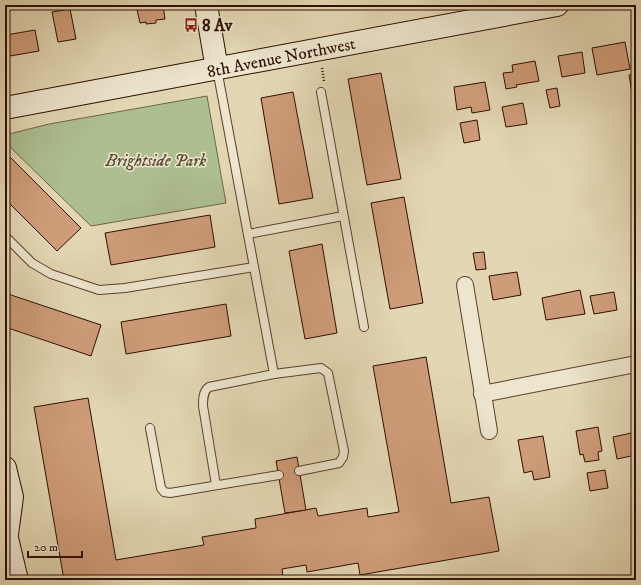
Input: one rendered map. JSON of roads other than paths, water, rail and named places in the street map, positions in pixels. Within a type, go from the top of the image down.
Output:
[{"type":"street","points":[[206,5],[217,69]]},
{"type":"street","name":"8th Avenue Northwest","points":[[5,108],[557,5]]},
{"type":"street","points":[[465,285],[489,431]]},
{"type":"street","points":[[482,394],[636,364]]},
{"type":"street","points":[[5,468],[12,497],[6,532],[17,580]]},
{"type":"lane","points":[[217,69],[274,374]]},
{"type":"lane","points":[[321,92],[364,327]]},
{"type":"lane","points":[[248,234],[343,216]]},
{"type":"lane","points":[[5,236],[32,263],[51,274],[99,290],[125,288],[254,267]]},
{"type":"lane","points":[[216,485],[203,406],[206,389],[209,387],[274,374],[321,368],[328,373],[344,451],[343,457],[339,463],[299,471]]},
{"type":"lane","points":[[150,428],[161,488],[164,492],[170,493],[279,475]]},
{"type":"place","name":"8 Av","points":[[191,25]]},
{"type":"park label","name":"Brightside Park","points":[[156,160]]}]
